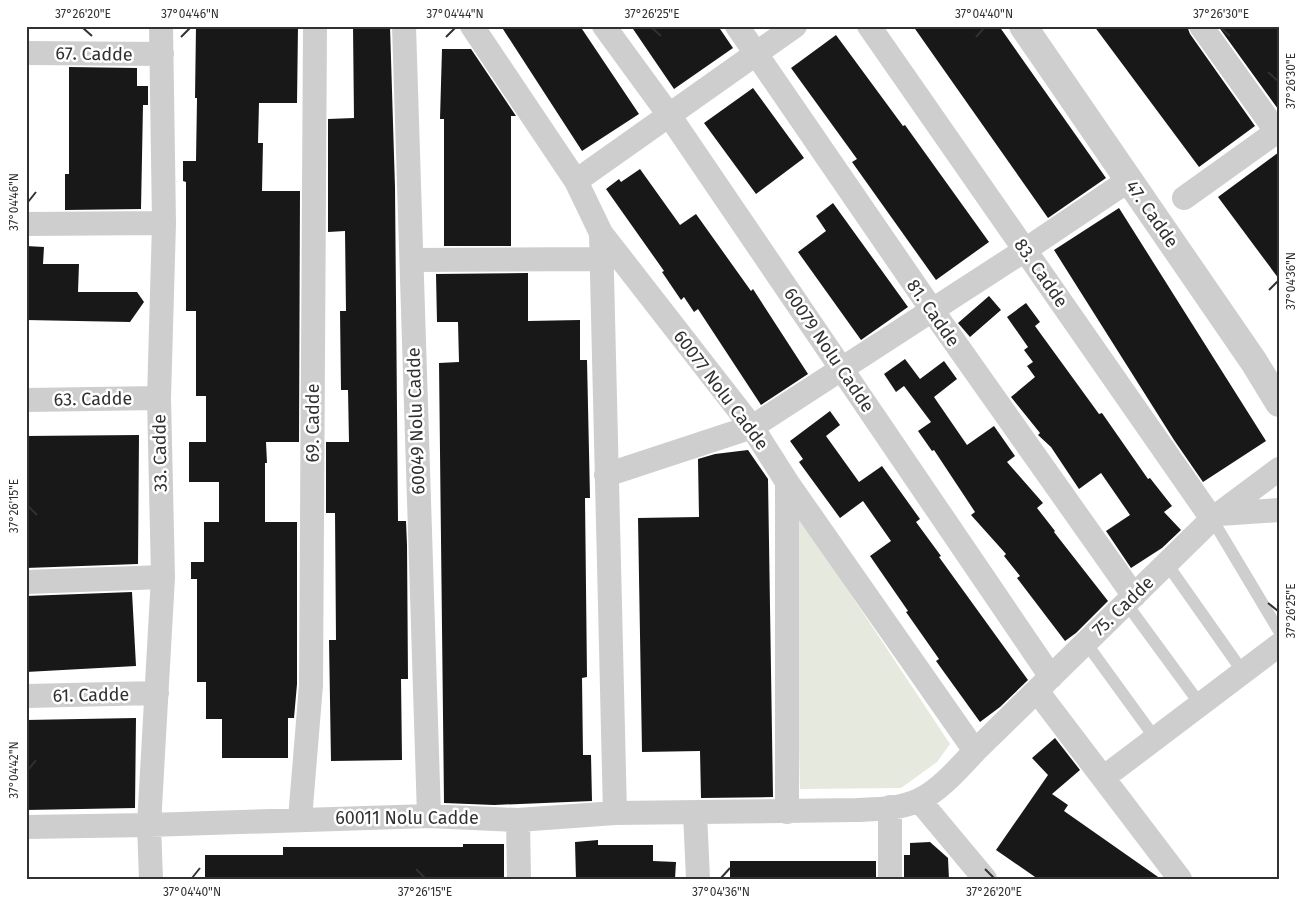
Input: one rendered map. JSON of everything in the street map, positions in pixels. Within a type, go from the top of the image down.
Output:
[{"type":"street","name":"33. Cadde","points":[[151,879],[149,825],[163,577],[159,398],[164,223],[161,26]]},
{"type":"street","name":"69. Cadde","points":[[300,819],[312,684],[315,26]]},
{"type":"street","name":"60049 Nolu Cadde","points":[[404,26],[429,816]]},
{"type":"street","name":"60077 Nolu Cadde","points":[[472,26],[576,181],[601,233],[752,427],[787,482],[975,751]]},
{"type":"street","name":"60079 Nolu Cadde","points":[[604,26],[669,115],[841,368],[1103,778],[1180,879]]},
{"type":"street","name":"81. Cadde","points":[[737,26],[1130,600]]},
{"type":"street","points":[[576,181],[794,26]]},
{"type":"street","name":"83. Cadde","points":[[870,26],[1025,250],[1215,517]]},
{"type":"street","name":"47. Cadde","points":[[1023,26],[1254,362],[1279,403]]},
{"type":"street","points":[[1184,198],[1278,132],[1201,26]]},
{"type":"street","name":"67. Cadde","points":[[26,53],[162,54]]},
{"type":"street","points":[[606,474],[752,427],[1025,250],[1129,180]]},
{"type":"street","points":[[26,224],[164,223]]},
{"type":"street","points":[[601,233],[615,813]]},
{"type":"street","points":[[412,260],[601,259]]},
{"type":"street","points":[[1254,362],[1279,374]]},
{"type":"street","name":"63. Cadde","points":[[26,400],[159,398]]},
{"type":"street","name":"75. Cadde","points":[[919,800],[948,779],[1215,517],[1279,469]]},
{"type":"street","points":[[787,482],[787,812]]},
{"type":"street","points":[[1215,517],[1279,510]]},
{"type":"street","points":[[26,582],[163,577]]},
{"type":"street","points":[[1103,778],[1279,645]]},
{"type":"street","name":"61. Cadde","points":[[26,696],[157,693]]},
{"type":"street","name":"60011 Nolu Cadde","points":[[26,827],[429,816],[518,820],[615,813],[857,810],[890,807],[919,800]]},
{"type":"street","points":[[919,800],[985,879]]},
{"type":"street","points":[[890,807],[890,879]]},
{"type":"street","points":[[696,813],[698,879]]},
{"type":"street","points":[[518,820],[519,879]]},
{"type":"lane","points":[[1215,517],[1279,631]]},
{"type":"lane","points":[[1167,564],[1243,672]]},
{"type":"lane","points":[[1130,600],[1200,704]]},
{"type":"lane","points":[[1086,643],[1154,738]]},
{"type":"shaded area","points":[[793,507],[950,744],[937,762],[901,788],[800,789]]},
{"type":"building","points":[[196,26],[298,26],[297,103],[259,103],[258,143],[263,143],[262,191],[300,191],[299,442],[266,442],[267,463],[265,463],[265,522],[297,522],[297,684],[294,718],[288,718],[288,758],[222,758],[222,719],[206,719],[206,682],[197,682],[197,579],[191,579],[191,562],[204,562],[204,522],[219,522],[219,482],[189,482],[189,442],[206,442],[206,396],[196,396],[196,311],[186,311],[186,182],[183,181],[183,161],[196,161]]},
{"type":"building","points":[[353,26],[390,26],[395,188],[398,521],[406,521],[407,545],[408,679],[401,679],[402,760],[331,761],[329,640],[336,640],[335,513],[326,513],[326,442],[349,442],[348,390],[341,390],[340,311],[346,311],[345,231],[328,232],[328,119],[354,118]]},
{"type":"building","points":[[501,26],[580,26],[639,114],[582,151]]},
{"type":"building","points":[[631,26],[718,26],[733,48],[674,89]]},
{"type":"building","points":[[913,26],[999,26],[1106,178],[1048,218]]},
{"type":"building","points":[[1094,26],[1187,26],[1190,34],[1255,126],[1199,167]]},
{"type":"building","points":[[1218,26],[1279,26],[1278,109]]},
{"type":"building","points":[[836,35],[903,126],[905,125],[989,242],[936,280],[852,162],[857,159],[791,68]]},
{"type":"building","points":[[442,49],[471,49],[516,116],[511,116],[511,246],[444,246],[444,119],[440,119]]},
{"type":"building","points":[[69,67],[137,68],[137,86],[148,86],[148,105],[143,105],[141,209],[65,210],[65,174],[69,174]]},
{"type":"building","points":[[753,88],[804,158],[756,194],[704,123]]},
{"type":"building","points":[[1279,152],[1279,279],[1218,197]]},
{"type":"building","points":[[640,169],[680,225],[696,214],[751,291],[753,289],[808,374],[761,405],[698,309],[694,312],[684,297],[681,300],[662,272],[664,271],[606,189],[619,179],[621,182]]},
{"type":"building","points":[[833,203],[908,307],[861,340],[798,252],[826,231],[816,216]]},
{"type":"building","points":[[1119,208],[1266,441],[1203,482],[1174,440],[1054,250]]},
{"type":"building","points":[[26,246],[44,247],[43,264],[79,264],[78,292],[137,292],[144,302],[130,322],[26,320]]},
{"type":"building","points":[[528,273],[528,321],[580,320],[580,360],[587,360],[590,498],[585,498],[587,677],[582,678],[583,755],[591,755],[592,801],[494,805],[444,803],[439,363],[459,362],[458,322],[437,322],[436,274]]},
{"type":"building","points":[[989,296],[1001,310],[970,337],[958,323]]},
{"type":"building","points":[[1026,303],[1040,322],[1035,326],[1099,414],[1102,413],[1148,479],[1150,478],[1172,506],[1164,512],[1181,530],[1162,548],[1131,568],[1106,531],[1130,515],[1101,473],[1079,489],[1051,447],[1038,435],[1040,433],[1011,397],[1035,377],[1027,366],[1033,362],[1024,350],[1028,347],[1007,317]]},
{"type":"building","points":[[905,359],[920,379],[944,361],[957,379],[934,397],[967,445],[994,426],[1015,456],[1007,462],[1043,503],[1037,508],[1108,601],[1076,633],[1065,641],[1017,578],[1020,576],[1004,556],[1006,554],[971,515],[975,512],[934,450],[932,451],[918,431],[931,422],[904,386],[896,392],[884,374]]},
{"type":"building","points":[[830,411],[840,425],[826,436],[859,482],[882,466],[920,519],[916,522],[941,556],[939,557],[1028,680],[1000,707],[980,722],[936,661],[939,659],[870,556],[891,541],[863,501],[840,518],[799,462],[803,459],[790,441]]},
{"type":"building","points":[[139,435],[138,564],[26,568],[26,436]]},
{"type":"building","points":[[748,450],[768,479],[773,797],[701,798],[700,751],[642,752],[638,518],[699,517],[698,459],[715,454]]},
{"type":"building","points":[[132,592],[136,666],[26,672],[26,596]]},
{"type":"building","points":[[136,718],[135,808],[26,810],[26,720]]},
{"type":"building","points":[[1055,738],[1080,770],[1052,794],[1068,805],[1064,811],[1161,879],[1038,879],[996,850],[1048,775],[1032,758]]},
{"type":"building","points":[[598,840],[598,845],[653,845],[653,861],[676,862],[675,879],[649,877],[649,879],[576,879],[575,842]]},
{"type":"building","points":[[930,842],[948,858],[949,879],[904,879],[904,855],[910,855],[910,843]]},
{"type":"building","points":[[463,844],[504,844],[504,879],[205,879],[205,855],[283,855],[283,847],[463,847]]},
{"type":"building","points":[[730,861],[876,861],[876,879],[730,879]]}]
